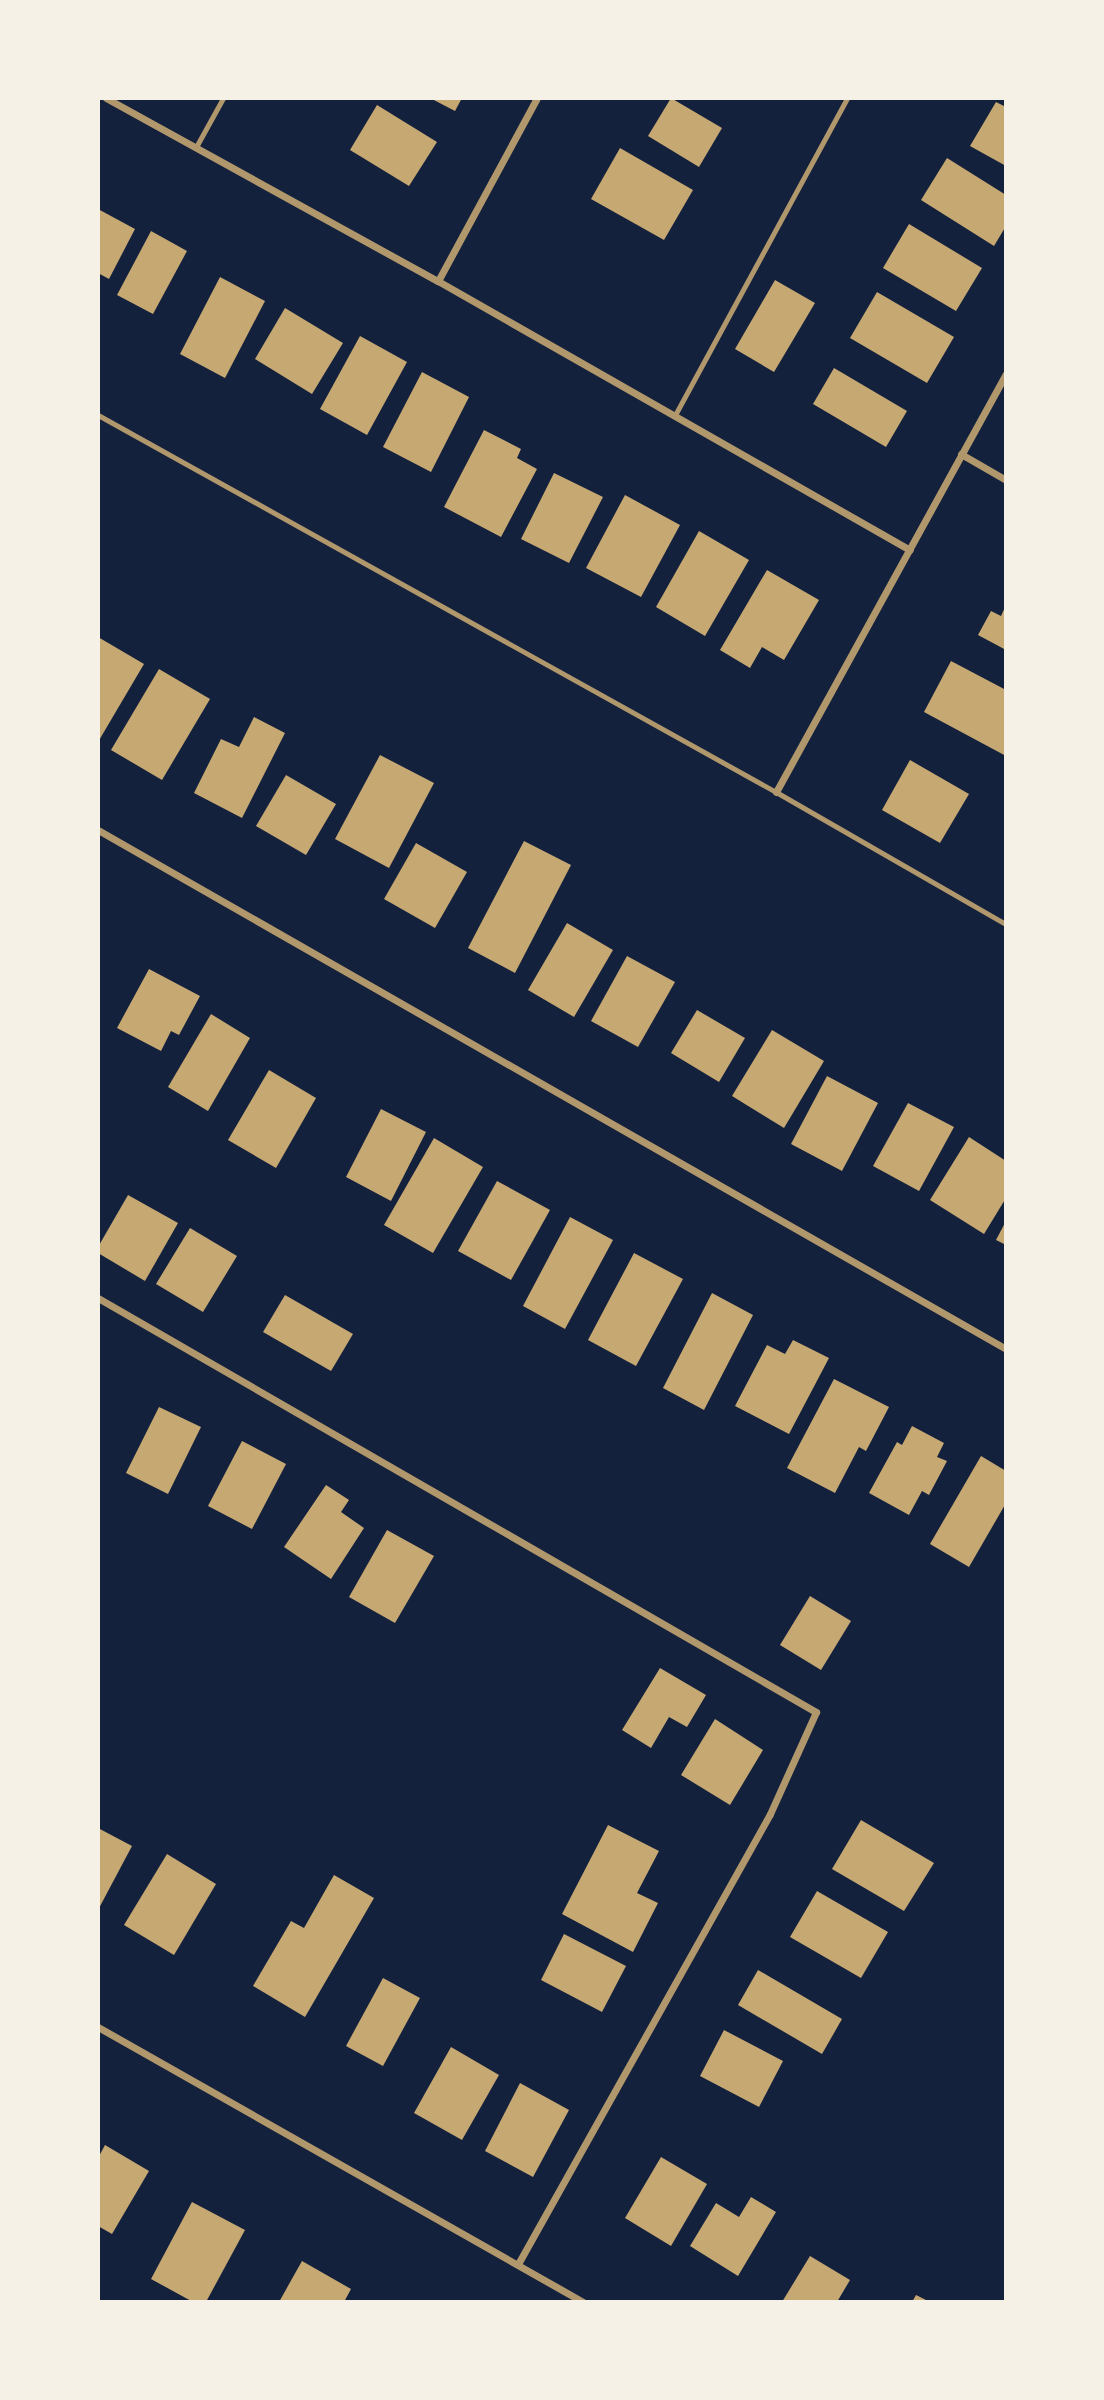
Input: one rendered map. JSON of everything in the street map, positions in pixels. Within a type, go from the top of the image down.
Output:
[{"type":"street","points":[[106,98],[438,281],[911,550]]},
{"type":"street","points":[[438,281],[537,98]]},
{"type":"street","points":[[776,792],[1006,374]]},
{"type":"street","points":[[961,454],[1006,480]]},
{"type":"street","points":[[98,830],[1006,1349]]},
{"type":"street","points":[[98,1298],[816,1712],[770,1814],[518,2264]]},
{"type":"street","points":[[98,2027],[583,2302]]},
{"type":"lane","points":[[196,147],[223,98]]},
{"type":"lane","points":[[675,415],[847,98]]},
{"type":"lane","points":[[98,415],[776,792],[1006,924]]},
{"type":"building","points":[[430,98],[462,98],[455,111]]},
{"type":"building","points":[[671,98],[722,128],[699,167],[648,136]]},
{"type":"building","points":[[996,102],[1006,107],[1006,166],[970,146]]},
{"type":"building","points":[[377,105],[437,142],[409,186],[350,150]]},
{"type":"building","points":[[620,148],[693,190],[664,240],[591,199]]},
{"type":"building","points":[[947,158],[1006,195],[1006,226],[994,246],[921,200]]},
{"type":"building","points":[[98,209],[135,229],[109,279],[98,273]]},
{"type":"building","points":[[909,224],[982,268],[956,311],[883,268]]},
{"type":"building","points":[[151,231],[187,251],[153,314],[117,295]]},
{"type":"building","points":[[220,277],[265,301],[225,378],[180,354]]},
{"type":"building","points":[[775,280],[815,303],[774,372],[735,349]]},
{"type":"building","points":[[877,292],[954,337],[927,383],[850,338]]},
{"type":"building","points":[[285,308],[343,343],[312,394],[255,359]]},
{"type":"building","points":[[360,336],[407,362],[367,435],[320,409]]},
{"type":"building","points":[[834,368],[907,411],[886,447],[813,404]]},
{"type":"building","points":[[422,372],[469,397],[431,472],[383,447]]},
{"type":"building","points":[[484,430],[521,449],[517,458],[537,469],[501,537],[444,507]]},
{"type":"building","points":[[554,473],[603,497],[569,563],[521,539]]},
{"type":"building","points":[[625,495],[680,525],[641,597],[586,568]]},
{"type":"building","points":[[699,531],[749,560],[705,636],[656,607]]},
{"type":"building","points":[[767,570],[819,600],[784,660],[762,647],[750,668],[720,650]]},
{"type":"building","points":[[1006,605],[1006,650],[978,635],[991,611],[1001,616]]},
{"type":"building","points":[[98,637],[144,664],[98,742]]},
{"type":"building","points":[[951,661],[1006,690],[1006,756],[924,712]]},
{"type":"building","points":[[159,669],[210,699],[162,780],[111,750]]},
{"type":"building","points":[[254,717],[285,733],[242,818],[194,793],[221,739],[239,747]]},
{"type":"building","points":[[380,755],[434,783],[389,868],[335,839]]},
{"type":"building","points":[[910,760],[969,794],[940,843],[882,810]]},
{"type":"building","points":[[286,775],[336,804],[306,855],[256,826]]},
{"type":"building","points":[[524,841],[571,865],[515,973],[468,948]]},
{"type":"building","points":[[416,843],[467,872],[435,928],[384,899]]},
{"type":"building","points":[[567,923],[613,950],[574,1017],[528,990]]},
{"type":"building","points":[[627,956],[675,982],[638,1047],[591,1021]]},
{"type":"building","points":[[149,969],[200,996],[179,1035],[171,1031],[161,1051],[117,1028]]},
{"type":"building","points":[[697,1010],[745,1038],[719,1082],[671,1053]]},
{"type":"building","points":[[211,1014],[250,1038],[208,1111],[168,1087]]},
{"type":"building","points":[[772,1030],[824,1061],[784,1128],[732,1096]]},
{"type":"building","points":[[269,1070],[316,1098],[276,1168],[228,1140]]},
{"type":"building","points":[[827,1076],[878,1103],[842,1171],[791,1144]]},
{"type":"building","points":[[908,1103],[954,1127],[919,1191],[873,1166]]},
{"type":"building","points":[[381,1109],[426,1132],[391,1201],[346,1177]]},
{"type":"building","points":[[969,1137],[1006,1161],[1006,1198],[984,1234],[930,1200]]},
{"type":"building","points":[[434,1138],[483,1167],[433,1253],[384,1225]]},
{"type":"building","points":[[497,1181],[550,1210],[511,1280],[458,1251]]},
{"type":"building","points":[[128,1195],[178,1223],[145,1281],[98,1253],[98,1247]]},
{"type":"building","points":[[570,1217],[613,1240],[565,1329],[523,1306]]},
{"type":"building","points":[[1006,1221],[1006,1245],[996,1240]]},
{"type":"building","points":[[190,1228],[237,1256],[203,1312],[156,1284]]},
{"type":"building","points":[[634,1253],[683,1279],[636,1366],[588,1340]]},
{"type":"building","points":[[712,1293],[753,1315],[704,1410],[663,1388]]},
{"type":"building","points":[[285,1295],[353,1334],[331,1371],[263,1332]]},
{"type":"building","points":[[793,1340],[829,1358],[789,1434],[735,1406],[767,1345],[785,1354]]},
{"type":"building","points":[[834,1379],[889,1407],[866,1451],[859,1447],[835,1493],[787,1468]]},
{"type":"building","points":[[159,1407],[201,1427],[168,1494],[126,1473]]},
{"type":"building","points":[[912,1426],[944,1443],[937,1457],[947,1461],[929,1495],[922,1491],[909,1515],[869,1493],[897,1442],[902,1445]]},
{"type":"building","points":[[242,1441],[286,1464],[252,1529],[208,1506]]},
{"type":"building","points":[[981,1456],[1006,1471],[1006,1503],[969,1567],[930,1544]]},
{"type":"building","points":[[326,1485],[349,1500],[341,1512],[364,1528],[331,1579],[284,1547]]},
{"type":"building","points":[[387,1530],[434,1556],[395,1623],[349,1597]]},
{"type":"building","points":[[810,1596],[851,1621],[821,1670],[780,1645]]},
{"type":"building","points":[[660,1668],[706,1695],[687,1727],[669,1717],[651,1748],[622,1730]]},
{"type":"building","points":[[715,1719],[763,1750],[730,1805],[681,1775]]},
{"type":"building","points":[[861,1820],[934,1863],[904,1911],[832,1869]]},
{"type":"building","points":[[608,1825],[659,1851],[637,1893],[658,1903],[633,1952],[562,1914]]},
{"type":"building","points":[[98,1828],[132,1846],[98,1910]]},
{"type":"building","points":[[167,1854],[216,1884],[174,1955],[124,1925]]},
{"type":"building","points":[[334,1875],[374,1898],[305,2017],[253,1986],[291,1921],[304,1928]]},
{"type":"building","points":[[817,1891],[888,1932],[861,1978],[790,1937]]},
{"type":"building","points":[[564,1934],[626,1966],[602,2012],[541,1980]]},
{"type":"building","points":[[758,1970],[842,2019],[822,2054],[738,2005]]},
{"type":"building","points":[[383,1978],[420,1998],[383,2066],[346,2046]]},
{"type":"building","points":[[724,2030],[783,2061],[759,2107],[700,2076]]},
{"type":"building","points":[[451,2047],[499,2075],[462,2140],[414,2113]]},
{"type":"building","points":[[520,2083],[569,2110],[533,2177],[485,2151]]},
{"type":"building","points":[[105,2145],[149,2171],[112,2234],[98,2226],[98,2158]]},
{"type":"building","points":[[661,2157],[707,2184],[671,2246],[625,2218]]},
{"type":"building","points":[[751,2197],[776,2212],[738,2276],[690,2246],[716,2203],[739,2217]]},
{"type":"building","points":[[192,2202],[245,2230],[206,2302],[193,2302],[151,2279]]},
{"type":"building","points":[[810,2256],[850,2280],[837,2302],[782,2302]]},
{"type":"building","points":[[302,2261],[351,2289],[344,2302],[279,2302]]},
{"type":"building","points":[[916,2295],[930,2302],[912,2302]]}]
